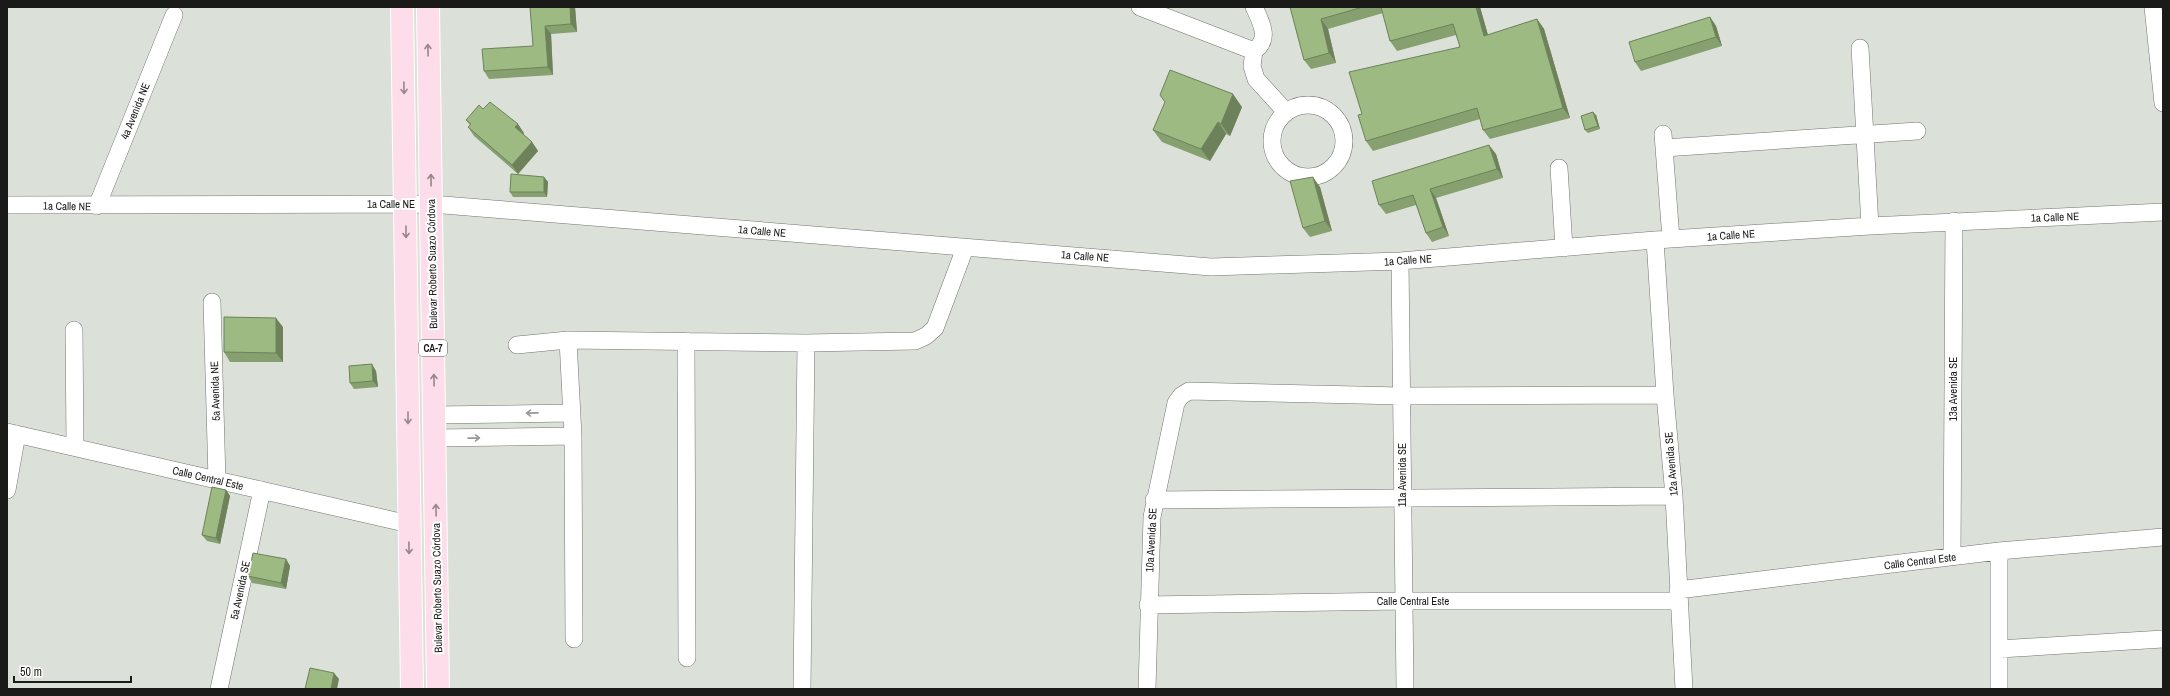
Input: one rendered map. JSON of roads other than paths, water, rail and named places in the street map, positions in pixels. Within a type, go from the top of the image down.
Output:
[{"type":"main road","name":"CA-7","points":[[402,7],[412,689]]},
{"type":"main road","name":"Bulevar Roberto Suazo Córdova","points":[[428,7],[438,689]]},
{"type":"street","points":[[1140,7],[1254,51]]},
{"type":"street","points":[[1254,7],[1264,30],[1264,39],[1260,46],[1254,51],[1252,66],[1256,79],[1286,112]]},
{"type":"street","points":[[2153,7],[2163,103]]},
{"type":"street","name":"4a Avenida NE","points":[[97,206],[174,15]]},
{"type":"street","points":[[1860,48],[1870,226]]},
{"type":"street","points":[[1308,105],[1319,107],[1330,112],[1338,120],[1343,130],[1344,142],[1342,153],[1337,163],[1329,171],[1319,176],[1307,178],[1296,176],[1286,170],[1278,162],[1272,152],[1271,141],[1273,130],[1278,120],[1286,112],[1296,106],[1308,105]]},
{"type":"street","points":[[1865,134],[1917,131]]},
{"type":"street","name":"12a Avenida SE","points":[[1684,689],[1674,496],[1665,395],[1663,239],[1664,141],[1865,134]]},
{"type":"street","points":[[1559,168],[1564,248]]},
{"type":"street","name":"1a Calle NE","points":[[7,205],[97,206],[431,204],[965,248],[1141,260],[1211,267],[1400,261],[1663,239],[1954,221],[2163,212]]},
{"type":"street","name":"13a Avenida SE","points":[[1952,557],[1954,221]]},
{"type":"street","points":[[517,345],[568,340],[806,343],[915,341],[926,336],[935,328],[965,248]]},
{"type":"street","name":"11a Avenida SE","points":[[1400,261],[1405,689]]},
{"type":"street","name":"5a Avenida NE","points":[[212,302],[217,480]]},
{"type":"street","points":[[74,330],[75,447]]},
{"type":"street","points":[[568,340],[573,436],[574,639]]},
{"type":"street","points":[[686,341],[687,658]]},
{"type":"street","points":[[802,689],[806,343]]},
{"type":"street","name":"10a Avenida SE","points":[[1147,689],[1148,605],[1154,500],[1176,403],[1182,396],[1189,391],[1204,390],[1401,396]]},
{"type":"street","points":[[1401,396],[1665,395]]},
{"type":"street","points":[[434,415],[571,413]]},
{"type":"street","points":[[7,490],[12,433]]},
{"type":"street","name":"Calle Central Este","points":[[12,433],[409,524]]},
{"type":"street","points":[[435,438],[573,436]]},
{"type":"street","name":"5a Avenida SE","points":[[219,689],[262,490]]},
{"type":"street","points":[[1154,500],[1674,496]]},
{"type":"street","name":"Calle Central Este","points":[[1148,605],[1678,595],[1999,551],[2163,537]]},
{"type":"street","points":[[1999,551],[1999,689]]},
{"type":"street","points":[[1999,649],[2163,639]]}]
